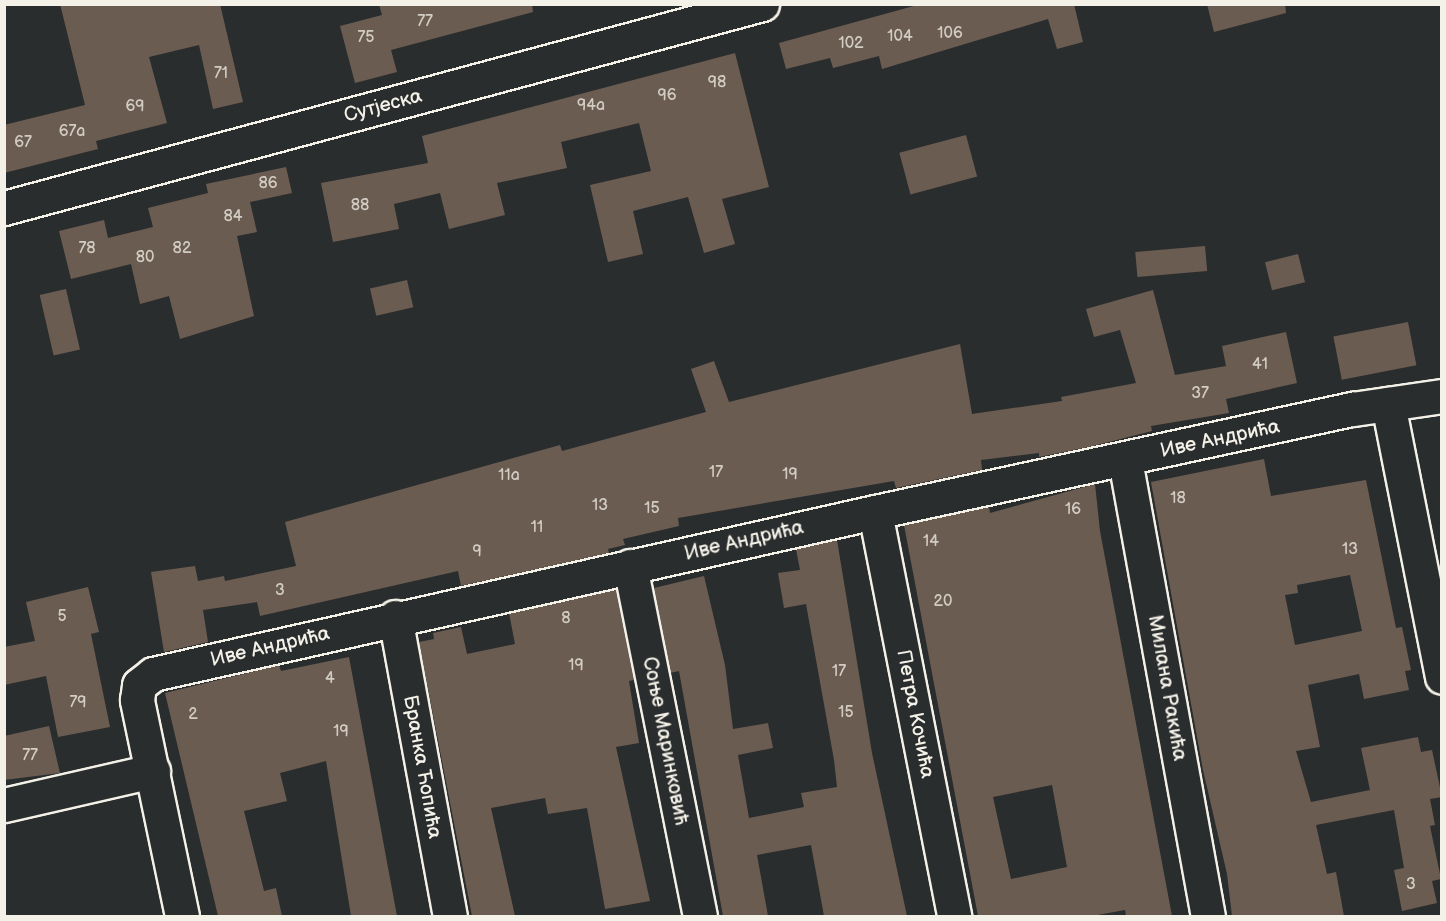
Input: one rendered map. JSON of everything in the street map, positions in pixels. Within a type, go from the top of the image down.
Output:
[{"type":"street","name":"Сутјеска","points":[[4,208],[762,4]]},
{"type":"street","name":"Иве Андрића","points":[[182,916],[137,700],[139,685],[153,674],[394,617],[875,512],[1388,404],[1442,396]]},
{"type":"street","points":[[1388,404],[1442,677]]},
{"type":"street","name":"Милана Ракића","points":[[1125,460],[1209,916]]},
{"type":"street","name":"Петра Кочића","points":[[875,512],[954,916]]},
{"type":"street","name":"Соње Маринковић","points":[[630,566],[700,916]]},
{"type":"street","name":"Бранка Ћопића","points":[[394,617],[450,916]]},
{"type":"street","points":[[4,806],[153,771]]},
{"type":"building","points":[[60,4],[220,4],[243,102],[213,109],[199,45],[149,57],[167,123],[96,141],[98,149],[4,173],[4,125],[85,105]]},
{"type":"building","points":[[379,4],[532,4],[533,12],[391,50],[397,72],[355,83],[340,26],[382,15]]},
{"type":"building","points":[[921,4],[1074,4],[1083,42],[1057,49],[1048,19],[882,69],[879,56],[833,68],[830,58],[786,69],[779,43]]},
{"type":"building","points":[[1207,4],[1285,4],[1286,13],[1214,32]]},
{"type":"building","points":[[735,53],[769,187],[722,199],[735,244],[704,253],[688,197],[633,211],[643,254],[608,262],[590,185],[651,171],[639,123],[561,142],[567,168],[497,183],[505,215],[449,229],[440,193],[394,204],[399,229],[333,242],[321,183],[428,163],[422,136]]},
{"type":"building","points":[[966,135],[977,177],[910,194],[899,153]]},
{"type":"building","points":[[286,167],[292,193],[250,202],[257,232],[237,236],[254,316],[180,339],[169,296],[140,304],[131,264],[71,279],[59,231],[104,220],[108,238],[153,227],[148,208],[208,193],[206,184]]},
{"type":"building","points":[[1205,246],[1207,271],[1137,277],[1135,252]]},
{"type":"building","points":[[1298,254],[1305,282],[1272,290],[1265,262]]},
{"type":"building","points":[[407,280],[413,307],[376,316],[370,289]]},
{"type":"building","points":[[66,289],[80,349],[54,355],[40,295]]},
{"type":"building","points":[[1153,290],[1175,375],[1226,366],[1222,346],[1286,332],[1297,383],[1226,399],[1229,413],[1151,426],[1152,431],[1089,447],[1039,457],[1039,453],[981,460],[982,470],[896,488],[894,481],[678,518],[679,526],[623,539],[625,545],[608,549],[609,553],[461,586],[458,571],[260,616],[257,602],[203,610],[208,642],[164,652],[151,572],[195,566],[198,581],[224,576],[225,581],[296,566],[285,522],[560,445],[562,451],[706,412],[691,369],[714,361],[729,402],[960,344],[972,414],[1062,401],[1061,397],[1136,383],[1120,330],[1094,337],[1086,309]]},
{"type":"building","points":[[1408,322],[1416,365],[1342,380],[1333,337]]},
{"type":"building","points":[[1264,459],[1271,496],[1366,480],[1396,628],[1402,627],[1411,670],[1405,671],[1409,690],[1364,699],[1359,674],[1308,685],[1320,747],[1296,751],[1311,802],[1370,790],[1361,748],[1418,737],[1421,752],[1432,750],[1442,797],[1430,799],[1435,825],[1430,826],[1441,879],[1432,881],[1437,903],[1402,911],[1394,870],[1404,868],[1394,810],[1316,825],[1327,874],[1336,872],[1344,916],[1232,916],[1227,874],[1203,770],[1151,482]],"holes":[[[1350,575],[1362,631],[1295,645],[1285,595],[1298,593],[1297,585]]]},
{"type":"building","points":[[1095,484],[1100,531],[1172,916],[1126,916],[1125,910],[1092,916],[978,916],[904,525],[989,507],[990,513]],"holes":[[[1052,785],[1067,867],[1011,879],[993,797]]]},
{"type":"building","points":[[837,540],[872,753],[907,916],[824,916],[811,845],[757,855],[768,916],[723,916],[679,671],[670,673],[654,588],[704,576],[725,665],[733,729],[768,723],[773,748],[738,755],[749,818],[804,807],[801,793],[837,787],[834,760],[806,604],[784,608],[778,573],[800,570],[796,549]]},
{"type":"building","points":[[88,587],[99,632],[91,634],[110,727],[58,737],[46,676],[4,685],[4,647],[35,641],[26,602]]},
{"type":"building","points":[[616,589],[634,680],[629,681],[639,743],[616,747],[650,901],[605,909],[587,808],[548,814],[545,798],[491,808],[515,916],[472,916],[419,642],[434,639],[433,633],[461,627],[467,654],[515,644],[509,613]]},
{"type":"building","points":[[349,657],[397,916],[351,916],[326,761],[280,773],[287,801],[244,811],[264,891],[276,888],[282,916],[218,916],[165,693],[279,665],[281,671]]},
{"type":"building","points":[[49,726],[60,773],[4,780],[4,736]]}]
